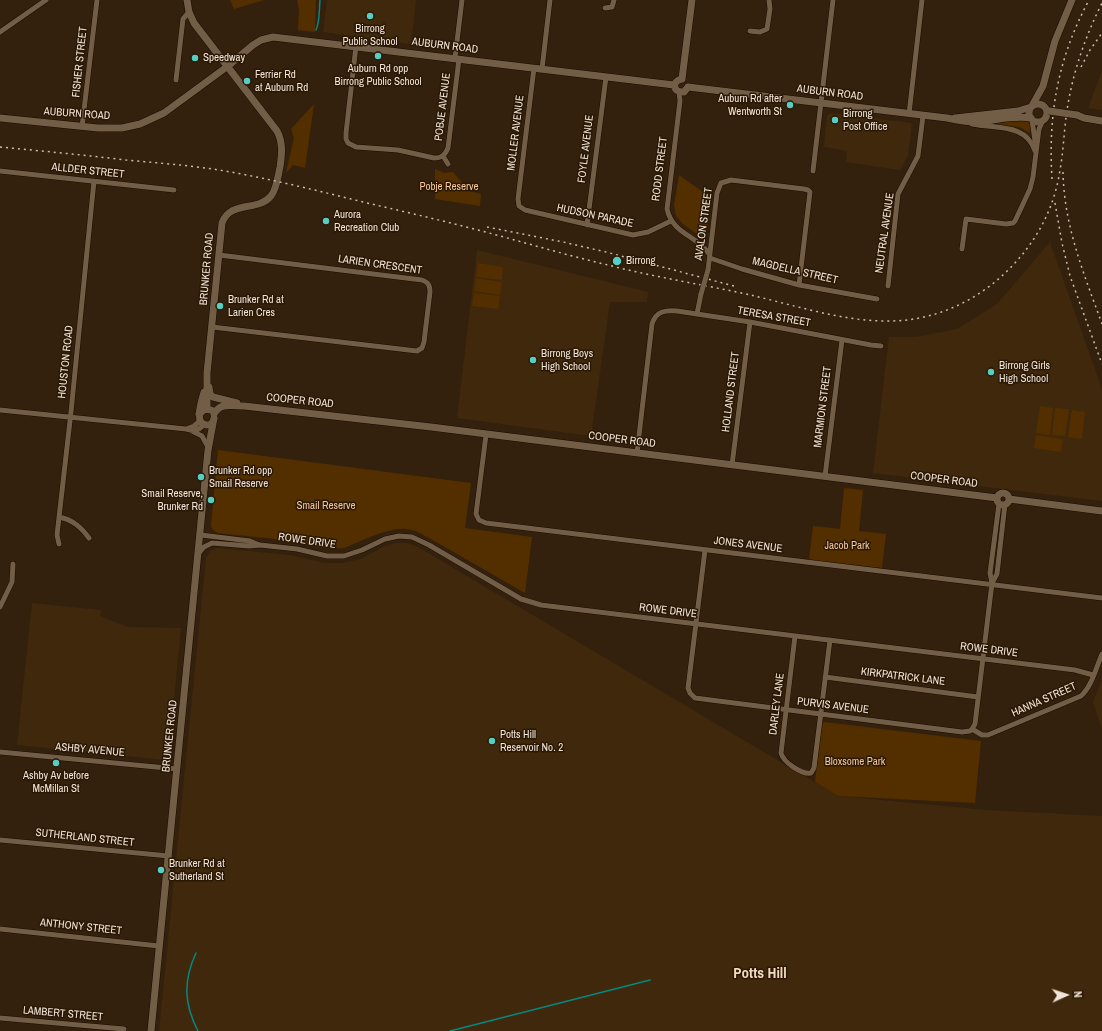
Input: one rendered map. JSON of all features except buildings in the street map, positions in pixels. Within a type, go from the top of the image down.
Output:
[{"type":"main road","points":[[187,0],[189,12],[194,23],[228,66]]},
{"type":"main road","points":[[682,79],[692,0]]},
{"type":"main road","points":[[1046,114],[1038,122],[1031,119],[1029,112],[1043,86],[1055,40],[1072,0]]},
{"type":"main road","name":"AUBURN ROAD","points":[[0,118],[82,127],[122,128],[148,121],[164,113],[228,66],[253,45],[267,38],[281,37],[674,85]]},
{"type":"main road","name":"BRUNKER ROAD","points":[[209,447],[202,421],[222,223],[227,214],[238,207],[259,203],[269,198],[274,189],[282,149],[280,136],[228,66]]},
{"type":"main road","points":[[682,79],[687,82],[688,86],[684,92],[679,92],[675,89],[674,85],[678,80],[682,79]]},
{"type":"main road","name":"AUBURN ROAD","points":[[688,86],[947,118],[1018,111],[1032,106]]},
{"type":"main road","points":[[1043,86],[1046,114]]},
{"type":"main road","points":[[1032,106],[1039,104],[1046,114],[1102,121]]},
{"type":"main road","name":"AUBURN ROAD","points":[[947,118],[961,122],[1020,117],[1031,119]]},
{"type":"main road","points":[[207,373],[211,395],[244,406]]},
{"type":"main road","name":"BRUNKER ROAD","points":[[151,1031],[209,447],[211,413],[207,373]]},
{"type":"main road","points":[[211,413],[211,424],[202,421],[202,410],[211,413],[221,406],[244,406]]},
{"type":"main road","name":"COOPER ROAD","points":[[244,406],[356,418],[825,476],[1003,501],[1102,511]]},
{"type":"street","points":[[0,32],[46,0]]},
{"type":"street","name":"FISHER STREET","points":[[82,127],[96,0]]},
{"type":"street","name":"POBJE AVENUE","points":[[356,46],[346,133],[348,143],[356,147],[398,150],[439,158],[443,156],[448,148],[462,0]]},
{"type":"street","name":"MOLLER AVENUE","points":[[518,201],[550,0]]},
{"type":"street","points":[[605,8],[612,7],[614,0]]},
{"type":"street","points":[[750,32],[760,32],[767,29],[770,9],[769,0]]},
{"type":"street","points":[[813,171],[833,0]]},
{"type":"street","points":[[908,114],[922,0]]},
{"type":"street","points":[[176,80],[183,19],[189,12]]},
{"type":"street","name":"FOYLE AVENUE","points":[[587,225],[606,77]]},
{"type":"street","name":"RODD STREET","points":[[671,221],[668,216],[666,203],[680,101],[679,92]]},
{"type":"street","points":[[962,249],[966,219],[1006,224],[1013,223],[1015,221],[1030,189],[1033,177],[1039,127],[1046,114]]},
{"type":"street","name":"NEUTRAL AVENUE","points":[[888,286],[898,194],[918,156],[922,116]]},
{"type":"street","points":[[1031,119],[1036,152]]},
{"type":"street","name":"AUBURN ROAD","points":[[961,122],[1020,132],[1030,140],[1036,152]]},
{"type":"street","name":"POBJE AVENUE","points":[[443,156],[448,164]]},
{"type":"street","name":"ALLDER STREET","points":[[0,171],[174,190]]},
{"type":"street","name":"AVALON STREET","points":[[697,314],[708,270],[718,189],[724,181],[731,180],[804,189],[810,192],[799,285]]},
{"type":"street","name":"HOUSTON ROAD","points":[[59,544],[57,535],[94,182]]},
{"type":"street","name":"HUDSON PARADE","points":[[518,201],[519,206],[523,209],[633,235],[641,235],[671,221]]},
{"type":"street","points":[[671,221],[681,232],[703,247],[710,256]]},
{"type":"street","name":"LARIEN CRESCENT","points":[[212,327],[417,351],[422,348],[424,342],[430,292],[430,285],[422,280],[219,255]]},
{"type":"street","name":"MAGDELLA STREET","points":[[710,256],[742,269],[799,285],[877,299]]},
{"type":"street","name":"TERESA STREET","points":[[636,453],[652,324],[655,316],[664,311],[677,311],[750,322],[881,346]]},
{"type":"street","name":"HOLLAND STREET","points":[[732,465],[750,322]]},
{"type":"street","name":"MARMION STREET","points":[[825,476],[842,340]]},
{"type":"street","points":[[0,410],[189,430],[200,429],[202,421]]},
{"type":"street","points":[[189,430],[202,436],[206,440],[209,447]]},
{"type":"street","name":"JONES AVENUE","points":[[486,435],[476,514],[479,520],[486,523],[1102,598]]},
{"type":"street","points":[[972,729],[975,724],[992,584],[990,573],[1003,501]]},
{"type":"street","points":[[59,517],[74,522],[82,528],[89,538]]},
{"type":"street","name":"ROWE DRIVE","points":[[201,536],[250,541],[260,545]]},
{"type":"street","name":"ROWE DRIVE","points":[[199,553],[204,547],[212,543],[249,546],[260,545],[297,549],[322,556],[344,556],[362,550],[385,539],[406,536],[418,539],[521,599],[531,603],[1075,670],[1093,675]]},
{"type":"street","points":[[697,624],[705,550]]},
{"type":"street","points":[[0,608],[12,582],[13,564]]},
{"type":"street","name":"PURVIS AVENUE","points":[[697,624],[688,688],[692,696],[700,700],[962,732],[970,731],[972,729]]},
{"type":"street","name":"DARLEY LANE","points":[[795,636],[781,753],[784,760],[806,774],[813,771],[820,715]]},
{"type":"street","points":[[820,715],[830,640]]},
{"type":"street","name":"HANNA STREET","points":[[972,729],[982,735],[988,735],[1081,696],[1086,692],[1102,654]]},
{"type":"street","name":"KIRKPATRICK LANE","points":[[825,677],[978,697]]},
{"type":"street","name":"ASHBY AVENUE","points":[[0,752],[177,769]]},
{"type":"street","name":"SUTHERLAND STREET","points":[[0,840],[169,856]]},
{"type":"street","name":"ANTHONY STREET","points":[[0,929],[160,946]]},
{"type":"street","name":"LAMBERT STREET","points":[[0,1018],[124,1029]]},
{"type":"shaded area","name":"Birrong Public School","points":[[327,0],[416,0],[411,44],[323,32]]},
{"type":"shaded area","points":[[1102,71],[1102,110],[1088,108]]},
{"type":"shaded area","points":[[831,113],[912,123],[908,156],[900,170],[846,162],[847,151],[824,147],[827,116]]},
{"type":"shaded area","name":"Birrong Girls High School","points":[[1050,242],[1102,389],[1102,501],[873,473],[889,337],[916,337],[957,329],[997,304]]},
{"type":"shaded area","name":"Birrong Boys High School","points":[[477,250],[648,292],[647,302],[610,302],[591,436],[457,418]]},
{"type":"shaded area","points":[[395,543],[407,543],[418,547],[838,796],[986,810],[1102,816],[1102,1031],[159,1031],[206,558],[210,551],[218,548],[290,555],[324,563],[342,563],[361,559],[383,547]]},
{"type":"shaded area","points":[[32,603],[101,610],[100,616],[128,627],[181,628],[168,759],[17,745]]},
{"type":"shaded area","points":[[1102,680],[1102,729],[1093,702]]},
{"type":"green space","points":[[230,0],[264,0],[234,9]]},
{"type":"green space","points":[[297,0],[316,0],[315,32],[298,30],[299,10]]},
{"type":"green space","points":[[314,104],[305,168],[293,165],[286,173],[294,138],[291,129]]},
{"type":"green space","points":[[1024,120],[1030,122],[1030,133],[1019,127],[990,124]]},
{"type":"green space","name":"Pobje Reserve","points":[[435,169],[444,173],[453,172],[469,191],[481,194],[480,206],[435,199]]},
{"type":"green space","points":[[679,175],[710,197],[705,237],[701,237],[683,224],[676,216],[674,205]]},
{"type":"green space","points":[[478,263],[503,267],[502,280],[476,277]]},
{"type":"green space","points":[[476,278],[502,282],[500,295],[474,291]]},
{"type":"green space","points":[[474,293],[500,296],[498,309],[472,306]]},
{"type":"green space","points":[[1040,406],[1053,408],[1050,435],[1036,433]]},
{"type":"green space","points":[[1055,408],[1069,409],[1065,436],[1052,435]]},
{"type":"green space","points":[[1072,410],[1085,412],[1082,439],[1068,437]]},
{"type":"green space","points":[[1036,435],[1063,439],[1061,452],[1034,448]]},
{"type":"green space","name":"Smail Reserve","points":[[218,450],[471,483],[465,528],[532,537],[525,593],[431,539],[407,529],[383,532],[344,548],[316,547],[289,541],[218,533],[213,530],[211,526]]},
{"type":"green space","name":"Jacob Park","points":[[844,488],[863,490],[859,531],[886,534],[882,568],[809,560],[813,526],[840,529]]},
{"type":"green space","name":"Bloxsome Park","points":[[824,722],[981,741],[975,803],[838,796],[815,782],[822,724]]},
{"type":"waterway","points":[[316,30],[319,19],[320,0]]},
{"type":"waterway","points":[[196,953],[189,973],[187,992],[190,1011],[198,1031]]},
{"type":"waterway","points":[[450,1031],[650,980]]},
{"type":"railway","points":[[1052,179],[1052,131],[1057,86],[1070,43],[1089,0]]},
{"type":"railway","points":[[0,147],[184,165],[237,173],[291,184],[440,220],[625,269],[746,294],[835,316],[871,321],[921,318],[951,308],[979,294],[1015,263],[1025,252],[1041,227],[1048,214],[1057,185],[1067,112],[1077,65],[1091,27],[1102,3]]},
{"type":"railway","points":[[1081,67],[1090,50],[1102,33]]},
{"type":"railway","points":[[1063,172],[1064,192],[1071,231],[1076,250],[1102,324]]},
{"type":"railway","points":[[1055,203],[1070,276],[1102,364]]},
{"type":"railway","points":[[487,227],[606,252],[734,286]]},
{"type":"place","name":"Birrong Public School","points":[[370,16]]},
{"type":"place","name":"Auburn Rd opp Birrong Public School","points":[[378,56]]},
{"type":"place","name":"Speedway","points":[[195,58]]},
{"type":"place","name":"Ferrier Rd at Auburn Rd","points":[[247,81]]},
{"type":"place","name":"Auburn Rd after Wentworth St","points":[[790,105]]},
{"type":"place","name":"Birrong Post Office","points":[[835,120]]},
{"type":"place","name":"Aurora Recreation Club","points":[[326,221]]},
{"type":"place","name":"Birrong","points":[[617,261]]},
{"type":"place","name":"Brunker Rd at Larien Cres","points":[[220,306]]},
{"type":"place","name":"Birrong Boys High School","points":[[533,360]]},
{"type":"place","name":"Birrong Girls High School","points":[[991,372]]},
{"type":"place","name":"Brunker Rd opp Smail Reserve","points":[[201,477]]},
{"type":"place","name":"Smail Reserve, Brunker Rd","points":[[211,500]]},
{"type":"place","name":"Potts Hill Reservoir No. 2","points":[[492,741]]},
{"type":"place","name":"Ashby Av before McMillan St","points":[[56,763]]},
{"type":"place","name":"Brunker Rd at Sutherland St","points":[[161,870]]},
{"type":"district","name":"Potts Hill","points":[[760,974]]}]
